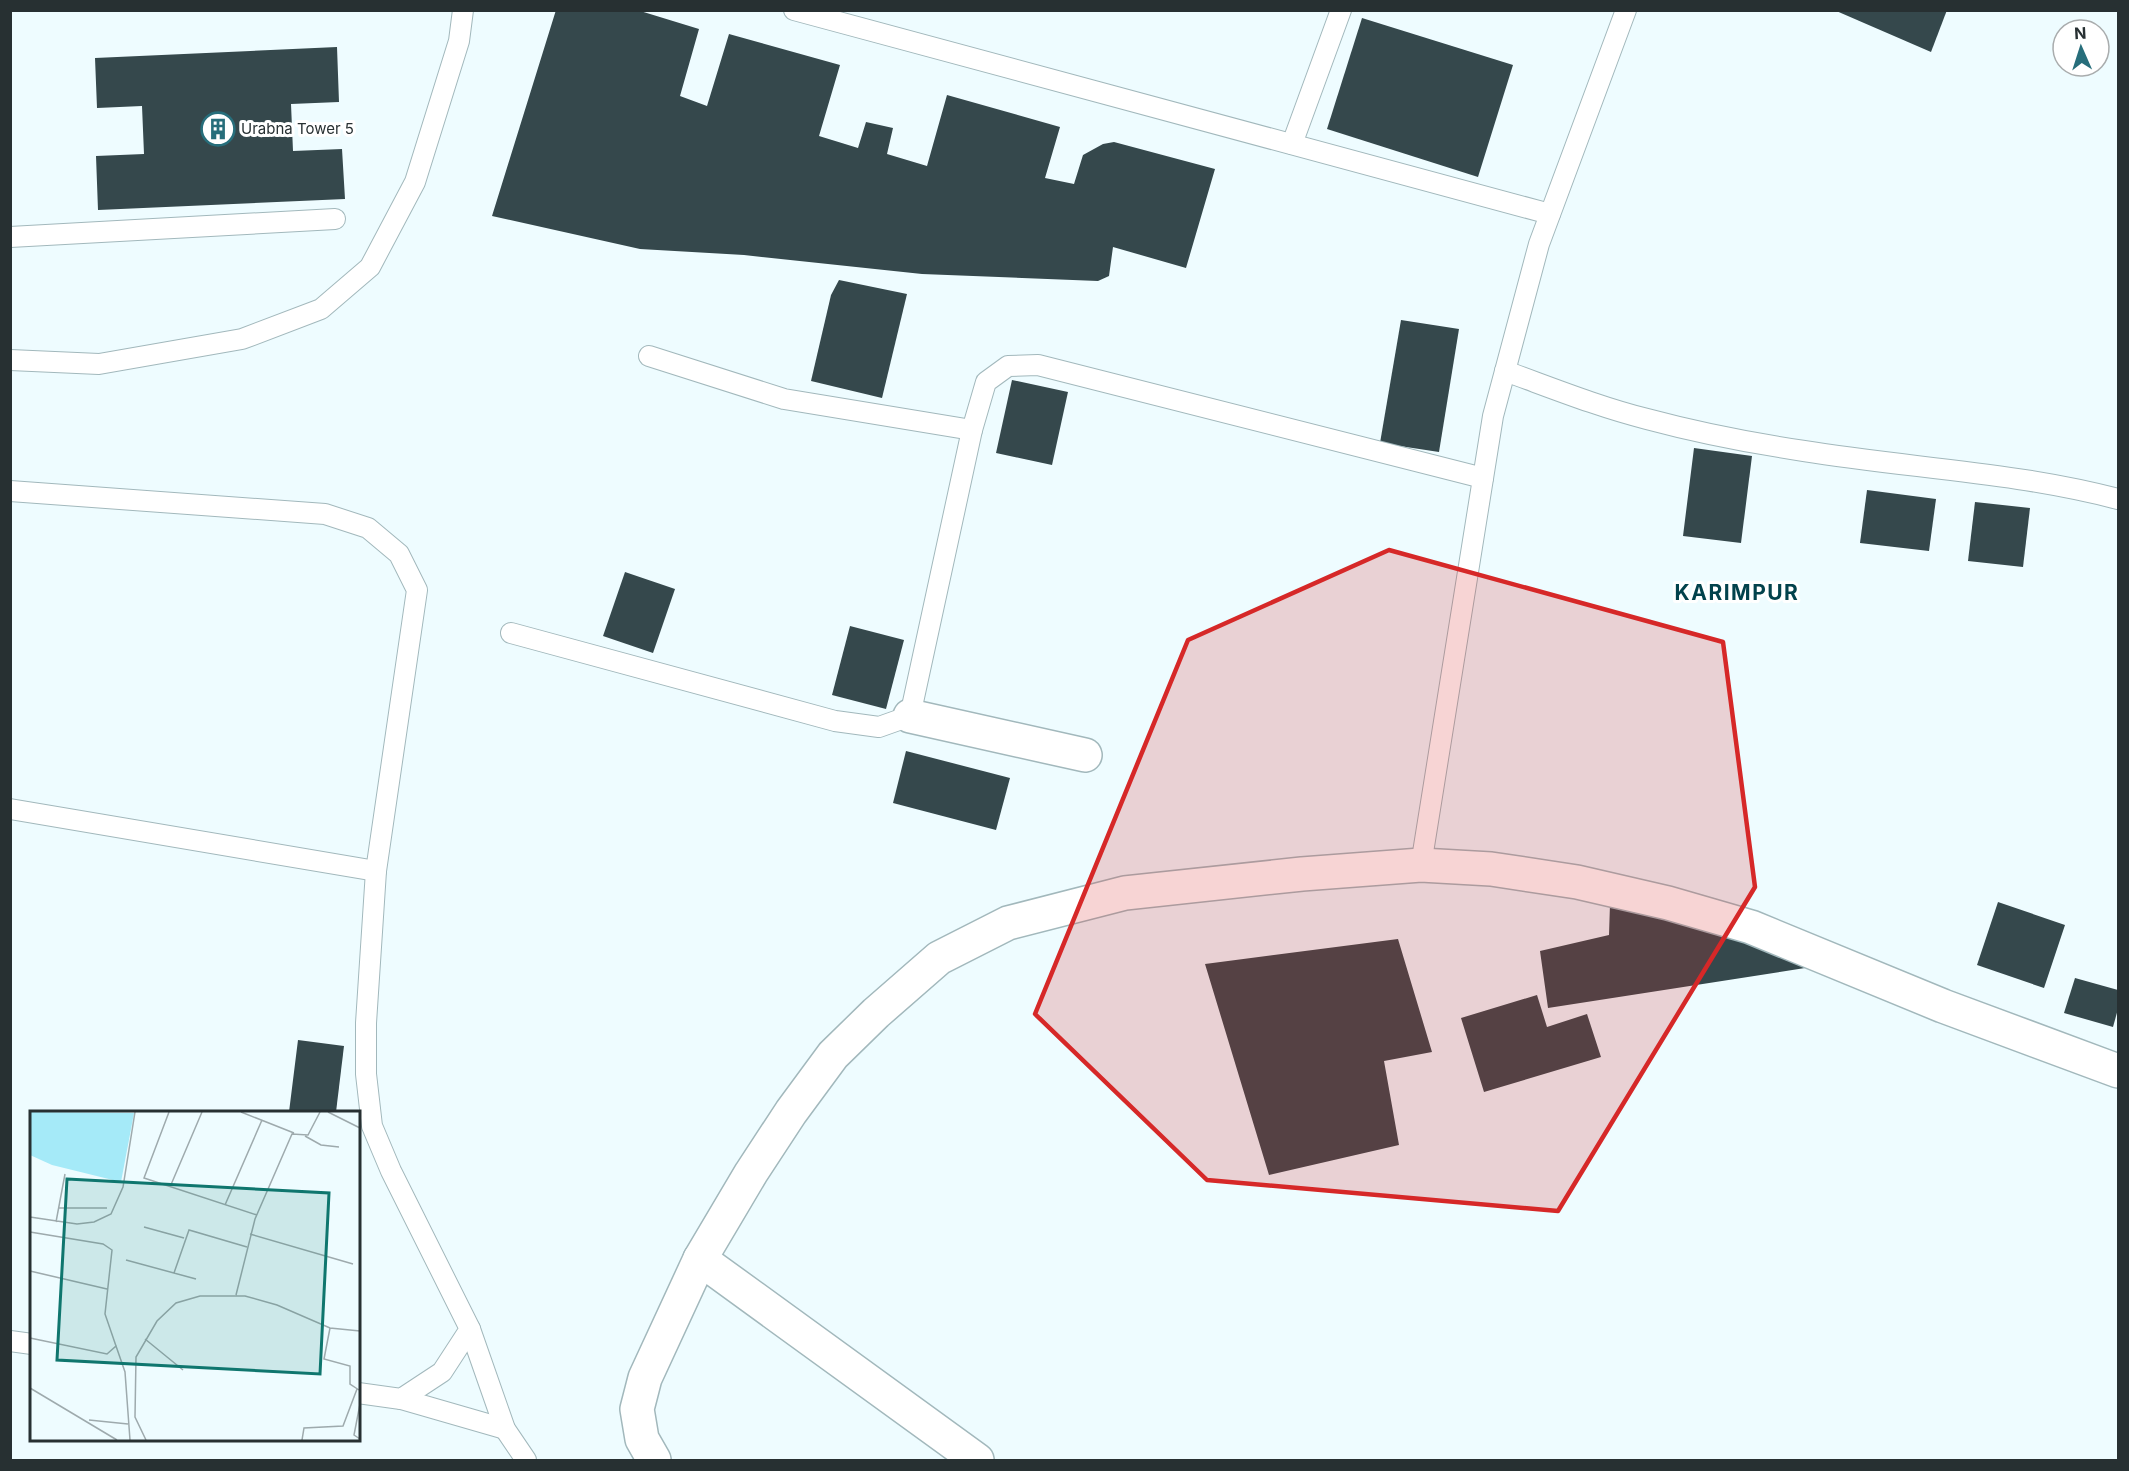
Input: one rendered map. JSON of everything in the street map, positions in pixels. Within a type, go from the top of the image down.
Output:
[{"type":"street","points":[[910,716],[1085,755]]},
{"type":"street","points":[[654,1461],[642,1439],[637,1409],[645,1378],[700,1259],[751,1173],[791,1112],[833,1055],[876,1013],[939,958],[1008,923],[1125,892],[1302,874],[1421,865],[1491,869],[1577,882],[1678,906],[1751,927],[1943,1006],[2118,1071]]},
{"type":"street","points":[[700,1259],[977,1461]]},
{"type":"lane","points":[[10,360],[99,364],[242,339],[321,309],[370,267],[415,182],[459,41],[463,10]]},
{"type":"lane","points":[[794,10],[842,16],[1292,144],[1550,214]]},
{"type":"lane","points":[[1292,144],[1341,10]]},
{"type":"lane","points":[[1421,865],[1493,416],[1539,244],[1626,10]]},
{"type":"lane","points":[[10,237],[335,219]]},
{"type":"lane","points":[[649,356],[784,399],[972,430]]},
{"type":"lane","points":[[511,633],[835,721],[879,727],[910,716],[972,430],[986,382],[1008,366],[1038,365],[1484,478]]},
{"type":"lane","points":[[1505,370],[1589,402],[1705,433],[1804,451],[2025,480],[2118,499]]},
{"type":"lane","points":[[10,491],[325,514],[368,528],[399,554],[417,590],[376,871],[366,1023],[366,1074],[372,1126],[390,1171],[470,1329],[505,1429],[526,1461]]},
{"type":"lane","points":[[10,809],[376,871]]},
{"type":"lane","points":[[401,1399],[442,1372],[470,1329]]},
{"type":"lane","points":[[10,1341],[30,1344]]},
{"type":"lane","points":[[360,1393],[401,1399],[505,1429]]},
{"type":"highlighted area","points":[[1389,550],[1723,642],[1755,887],[1558,1211],[1207,1180],[1035,1014],[1188,640]]},
{"type":"building","points":[[556,10],[637,10],[699,29],[680,96],[707,106],[729,34],[840,65],[819,136],[858,148],[866,122],[893,128],[887,154],[927,166],[947,95],[1060,127],[1045,178],[1074,184],[1083,155],[1103,144],[1114,142],[1215,169],[1186,268],[1113,247],[1109,276],[1098,281],[922,274],[744,255],[640,249],[492,216]]},
{"type":"building","points":[[1834,10],[1947,10],[1931,52]]},
{"type":"building","points":[[1362,18],[1513,65],[1478,177],[1327,129]]},
{"type":"building","name":"Urabna Tower 5","points":[[337,47],[339,102],[291,104],[293,151],[342,149],[345,199],[98,210],[96,156],[144,154],[142,106],[97,108],[95,58]]},
{"type":"building","points":[[839,280],[907,294],[882,398],[811,381],[831,295]]},
{"type":"building","points":[[1401,320],[1459,329],[1439,452],[1380,443]]},
{"type":"building","points":[[1012,380],[1068,392],[1052,465],[996,453]]},
{"type":"building","points":[[1694,448],[1752,456],[1741,543],[1683,536]]},
{"type":"building","points":[[1867,490],[1936,499],[1929,551],[1860,543]]},
{"type":"building","points":[[1975,502],[2030,508],[2023,567],[1968,561]]},
{"type":"building","points":[[625,572],[675,589],[653,653],[603,636]]},
{"type":"building","points":[[850,626],[904,640],[886,709],[832,695]]},
{"type":"building","points":[[906,751],[1010,778],[996,830],[893,803]]},
{"type":"building","points":[[1998,902],[2065,925],[2044,988],[1977,965]]},
{"type":"building","points":[[1610,904],[1802,953],[1805,968],[1548,1008],[1540,951],[1609,935]]},
{"type":"building","points":[[1398,939],[1432,1052],[1384,1061],[1399,1145],[1269,1175],[1205,964]]},
{"type":"building","points":[[2075,978],[2118,990],[2118,1009],[2113,1027],[2064,1013]]},
{"type":"building","points":[[1537,995],[1547,1027],[1587,1014],[1601,1057],[1484,1092],[1461,1018]]},
{"type":"building","points":[[298,1040],[344,1046],[336,1111],[289,1111]]},
{"type":"place","name":"Urabna Tower 5","points":[[218,129]]},
{"type":"district","name":"KARIMPUR","points":[[1737,593]]}]
